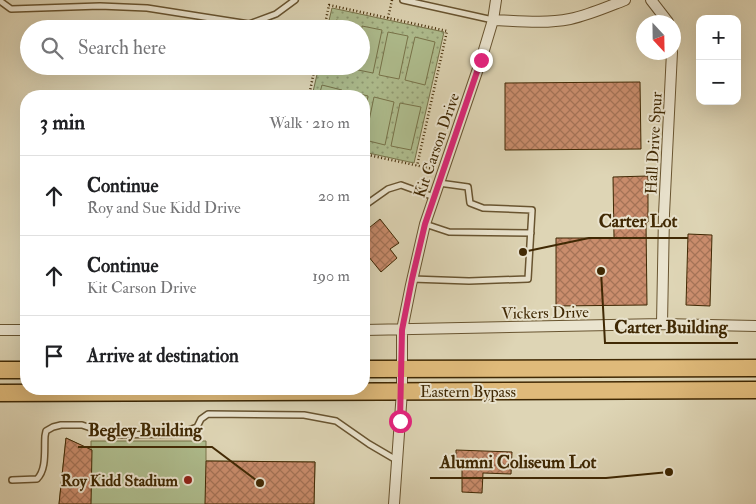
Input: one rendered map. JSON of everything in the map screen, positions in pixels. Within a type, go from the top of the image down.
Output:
[{"type":"main road","name":"Eastern Bypass","points":[[370,369],[756,368]]},
{"type":"main road","points":[[0,370],[20,370]]},
{"type":"main road","name":"Eastern Bypass","points":[[370,391],[756,390]]},
{"type":"main road","name":"Eastern Bypass","points":[[0,393],[20,393]]},
{"type":"street","name":"Kit Carson Drive","points":[[394,504],[402,391],[402,330],[412,279],[425,224],[493,20],[496,0]]},
{"type":"street","points":[[493,20],[542,22],[563,20],[582,16],[625,0]]},
{"type":"street","points":[[651,0],[663,15]]},
{"type":"street","name":"Hall Drive Spur","points":[[662,324],[664,214],[672,60]]},
{"type":"street","name":"Vickers Drive","points":[[370,330],[662,324],[756,326]]},
{"type":"street","points":[[0,330],[20,330]]},
{"type":"lane","points":[[260,20],[276,14],[295,0]]},
{"type":"lane","points":[[403,0],[493,20]]},
{"type":"lane","points":[[0,1],[12,9],[100,6],[147,8],[224,20]]},
{"type":"lane","points":[[412,279],[469,281],[528,279],[532,210],[483,208],[470,203],[468,187],[439,183]]},
{"type":"lane","points":[[370,202],[388,189],[401,184],[434,197]]},
{"type":"lane","points":[[425,224],[449,232],[531,233]]},
{"type":"lane","points":[[12,480],[37,480],[41,476],[44,470],[44,436],[46,431],[52,427],[82,425],[111,435],[178,434],[197,427],[201,419],[208,414],[304,415],[336,421],[398,461]]},
{"type":"path","points":[[388,18],[392,0]]},
{"type":"path","points":[[326,20],[329,5],[447,31],[417,166]]},
{"type":"path","points":[[310,90],[313,75]]},
{"type":"path","points":[[370,155],[435,170]]},
{"type":"green space","points":[[332,8],[444,32],[414,163],[370,153],[370,90],[313,90],[317,75],[370,75],[370,20],[329,20]]},
{"type":"green space","points":[[370,28],[382,30],[373,73],[370,72]]},
{"type":"green space","points":[[388,32],[408,36],[399,79],[379,75]]},
{"type":"green space","points":[[415,37],[435,42],[425,85],[405,80]]},
{"type":"green space","points":[[322,85],[342,90],[321,90]]},
{"type":"green space","points":[[374,97],[394,102],[385,145],[370,141],[370,116]]},
{"type":"green space","points":[[400,103],[421,107],[411,150],[391,146]]},
{"type":"green space","name":"Roy Kidd Stadium","points":[[66,438],[91,450],[91,441],[206,441],[206,461],[315,462],[314,504],[59,504]]},
{"type":"building","points":[[640,82],[641,149],[505,150],[505,83]]},
{"type":"building","points":[[648,176],[648,222],[646,222],[647,305],[556,306],[556,238],[614,238],[613,177]]},
{"type":"building","points":[[380,219],[399,243],[390,249],[397,258],[381,272],[370,258],[370,227]]},
{"type":"building","points":[[688,234],[712,235],[710,306],[686,305]]},
{"type":"building","points":[[66,438],[92,450],[91,504],[59,504]]},
{"type":"building","points":[[456,450],[512,452],[511,474],[483,473],[482,493],[462,492],[462,466],[456,465]]},
{"type":"building","points":[[206,461],[315,462],[314,504],[205,504]]},
{"type":"place","name":"Carter Lot","points":[[523,252]]},
{"type":"place","name":"Carter Building","points":[[601,271]]},
{"type":"place","name":"Alumni Coliseum Lot","points":[[669,472]]},
{"type":"place","name":"Roy Kidd Stadium","points":[[188,480]]},
{"type":"place","name":"Begley Building","points":[[260,483]]},
{"type":"route","points":[[400,421],[402,330],[417,255],[425,224],[481,60]]}]
